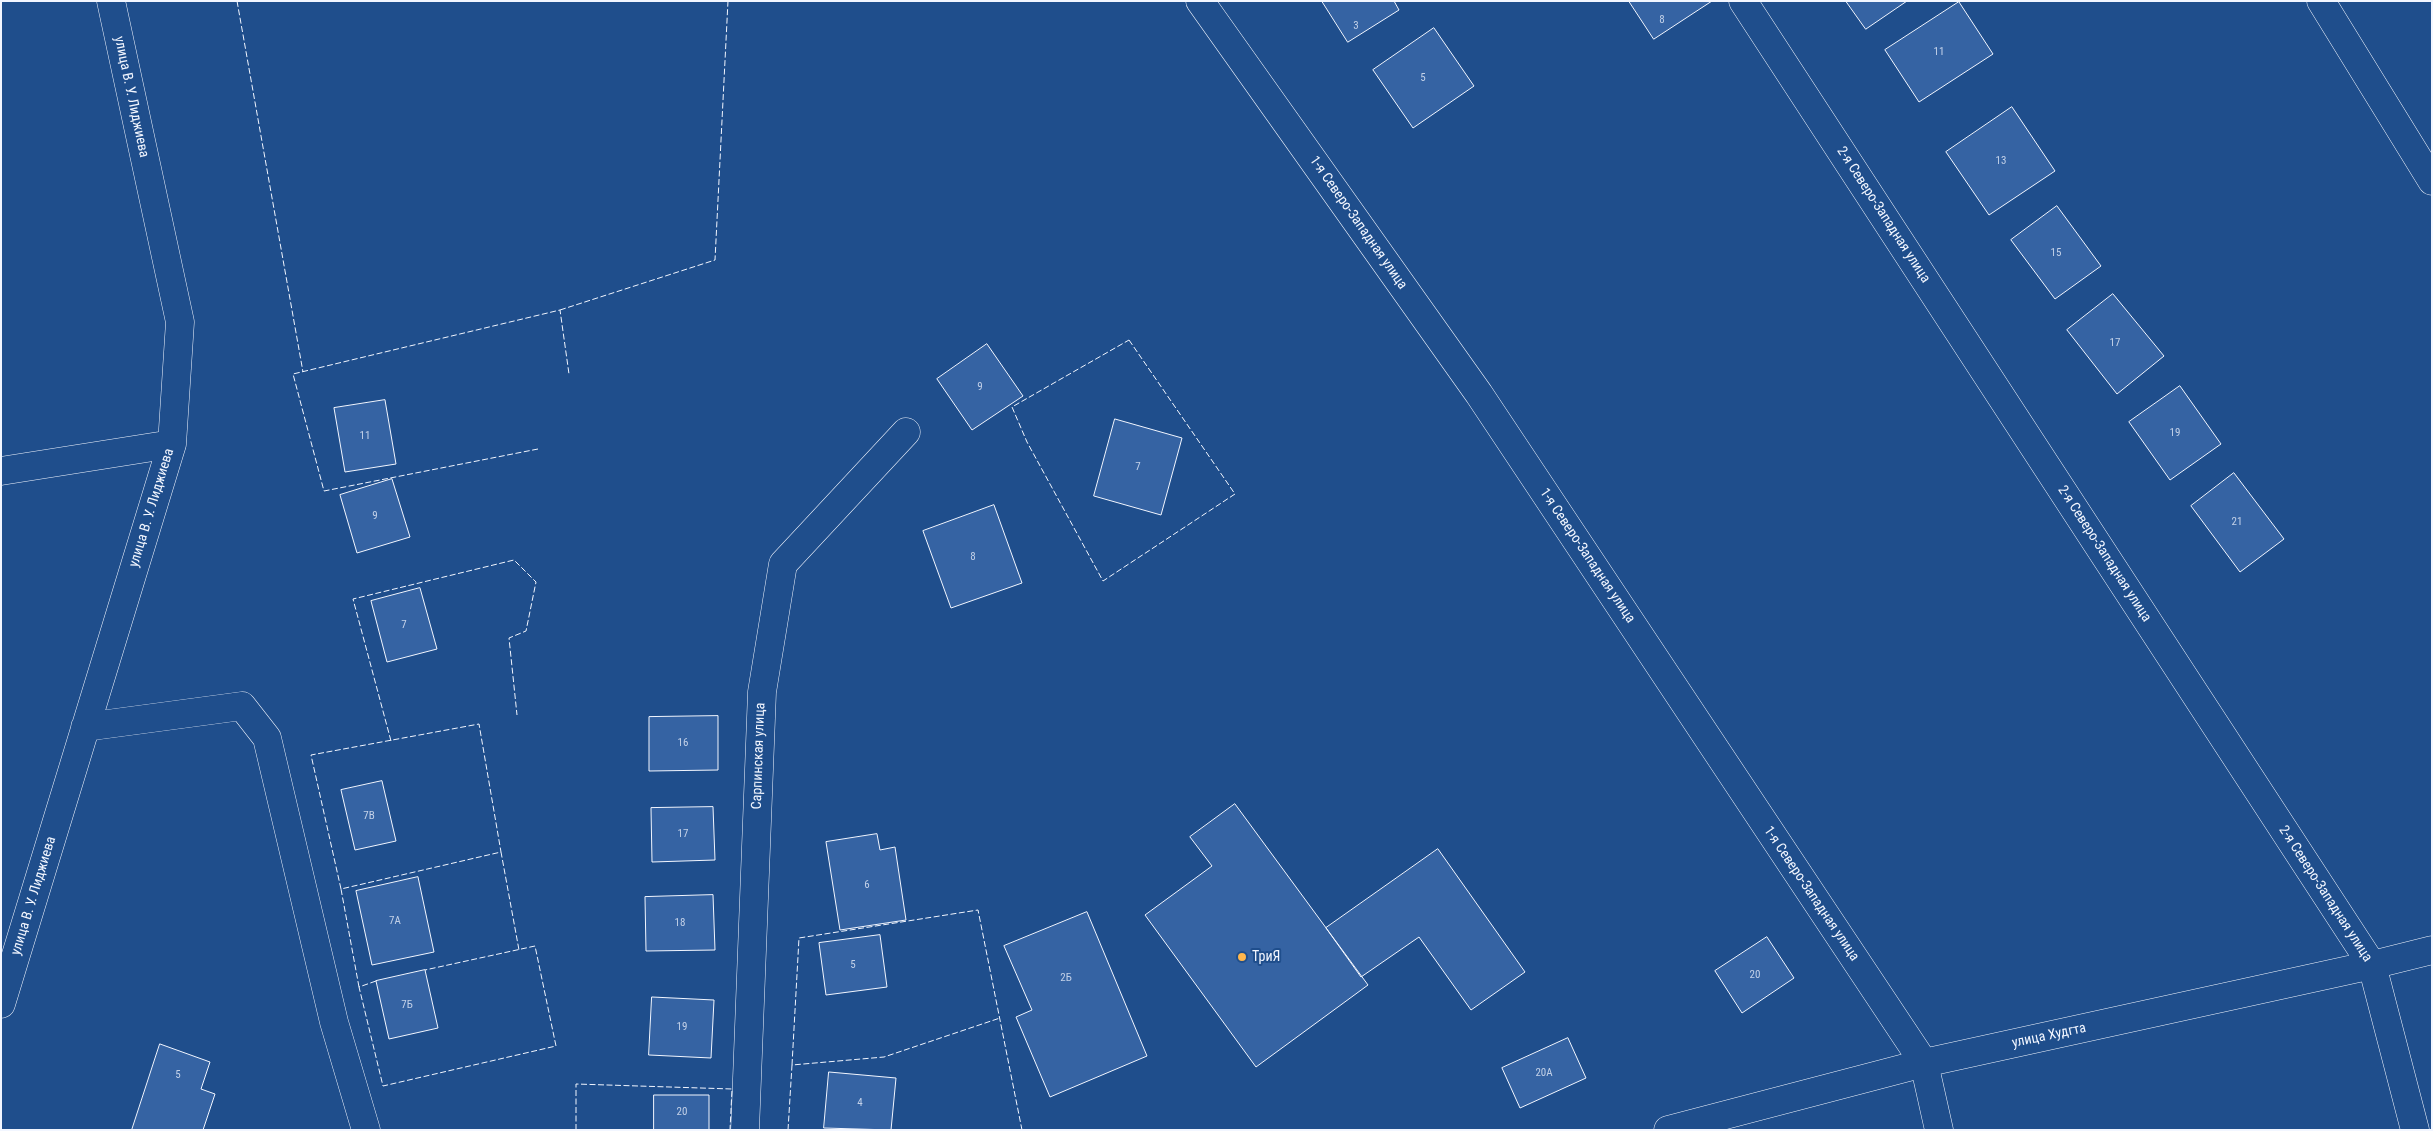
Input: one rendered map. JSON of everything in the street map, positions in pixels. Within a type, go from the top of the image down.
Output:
[{"type":"street","name":"улица В. У. Лиджиева","points":[[1,1004],[172,444],[180,322],[111,1]]},
{"type":"street","name":"1-я Северо-Западная улица","points":[[1200,1],[1479,394],[1924,1063],[1939,1130]]},
{"type":"street","name":"2-я Северо-Западная улица","points":[[1743,1],[2372,965],[2415,1130]]},
{"type":"street","points":[[2322,1],[2432,181]]},
{"type":"street","name":"Сарпинская улица","points":[[745,1130],[762,692],[783,564],[906,432]]},
{"type":"street","points":[[1,471],[172,444]]},
{"type":"street","points":[[85,727],[242,706],[266,738],[334,1022],[366,1130]]},
{"type":"street","name":"улица Худгта","points":[[1668,1130],[1924,1063],[2372,965],[2432,950]]},
{"type":"building","points":[[1322,1],[1394,1],[1399,10],[1348,42]]},
{"type":"building","points":[[1629,1],[1712,1],[1654,39]]},
{"type":"building","points":[[1846,1],[1907,1],[1866,29]]},
{"type":"building","points":[[1959,2],[1993,54],[1919,102],[1885,50]]},
{"type":"building","points":[[1434,28],[1474,86],[1413,128],[1373,70]]},
{"type":"building","points":[[2012,107],[2055,171],[1989,215],[1946,152]]},
{"type":"building","points":[[2057,206],[2101,266],[2055,299],[2011,240]]},
{"type":"building","points":[[2113,294],[2164,356],[2117,394],[2067,330]]},
{"type":"building","points":[[987,344],[1023,396],[972,430],[937,379]]},
{"type":"building","points":[[2180,386],[2221,444],[2170,480],[2129,422]]},
{"type":"building","points":[[385,400],[396,464],[345,472],[334,408]]},
{"type":"building","points":[[1115,419],[1182,438],[1161,515],[1094,496]]},
{"type":"building","points":[[2234,473],[2284,539],[2240,572],[2191,506]]},
{"type":"building","points":[[392,479],[410,537],[357,553],[340,495]]},
{"type":"building","points":[[994,505],[1022,583],[951,608],[923,531]]},
{"type":"building","points":[[420,588],[437,649],[387,662],[371,601]]},
{"type":"building","points":[[718,716],[718,770],[649,771],[649,717]]},
{"type":"building","points":[[382,781],[396,841],[355,850],[341,790]]},
{"type":"building","points":[[1235,804],[1368,985],[1256,1067],[1145,915],[1212,866],[1190,837]]},
{"type":"building","points":[[713,807],[715,860],[652,862],[651,808]]},
{"type":"building","points":[[877,834],[880,850],[895,847],[906,920],[840,930],[826,842]]},
{"type":"building","points":[[1438,849],[1525,972],[1471,1010],[1419,937],[1361,977],[1326,928]]},
{"type":"building","points":[[418,877],[434,952],[372,965],[356,891]]},
{"type":"building","points":[[713,895],[715,950],[646,951],[645,897]]},
{"type":"building","points":[[1087,912],[1147,1056],[1050,1097],[1016,1017],[1032,1010],[1004,946]]},
{"type":"building","points":[[880,935],[887,987],[826,995],[819,943]]},
{"type":"building","points":[[1767,937],[1794,978],[1742,1013],[1715,971]]},
{"type":"building","points":[[425,970],[438,1028],[389,1039],[376,981]]},
{"type":"building","points":[[652,997],[714,1000],[711,1058],[649,1055]]},
{"type":"building","points":[[1568,1038],[1586,1078],[1520,1108],[1502,1068]]},
{"type":"building","points":[[160,1044],[210,1062],[201,1089],[215,1094],[203,1130],[132,1130]]},
{"type":"building","points":[[829,1072],[896,1078],[891,1130],[824,1128]]},
{"type":"building","points":[[654,1095],[709,1095],[709,1130],[654,1130]]},
{"type":"fence","points":[[237,1],[303,372]]},
{"type":"fence","points":[[560,310],[715,260],[728,1]]},
{"type":"fence","points":[[538,449],[324,491],[293,374],[560,310],[569,374]]},
{"type":"fence","points":[[1129,340],[1235,494],[1103,581],[1027,442],[1012,407],[1129,340]]},
{"type":"fence","points":[[391,741],[353,599],[514,560],[536,582],[526,631],[509,638],[517,715]]},
{"type":"fence","points":[[341,889],[311,755],[479,724],[501,852]]},
{"type":"fence","points":[[359,987],[341,889],[501,852],[519,950]]},
{"type":"fence","points":[[792,1065],[799,938],[978,910],[1022,1130]]},
{"type":"fence","points":[[376,981],[359,987],[383,1086],[556,1046],[535,946],[425,970]]},
{"type":"fence","points":[[788,1130],[792,1065],[884,1057],[1000,1018]]},
{"type":"fence","points":[[576,1130],[576,1084],[732,1089],[730,1130]]},
{"type":"place","name":"ТриЯ","points":[[1242,957]]}]
